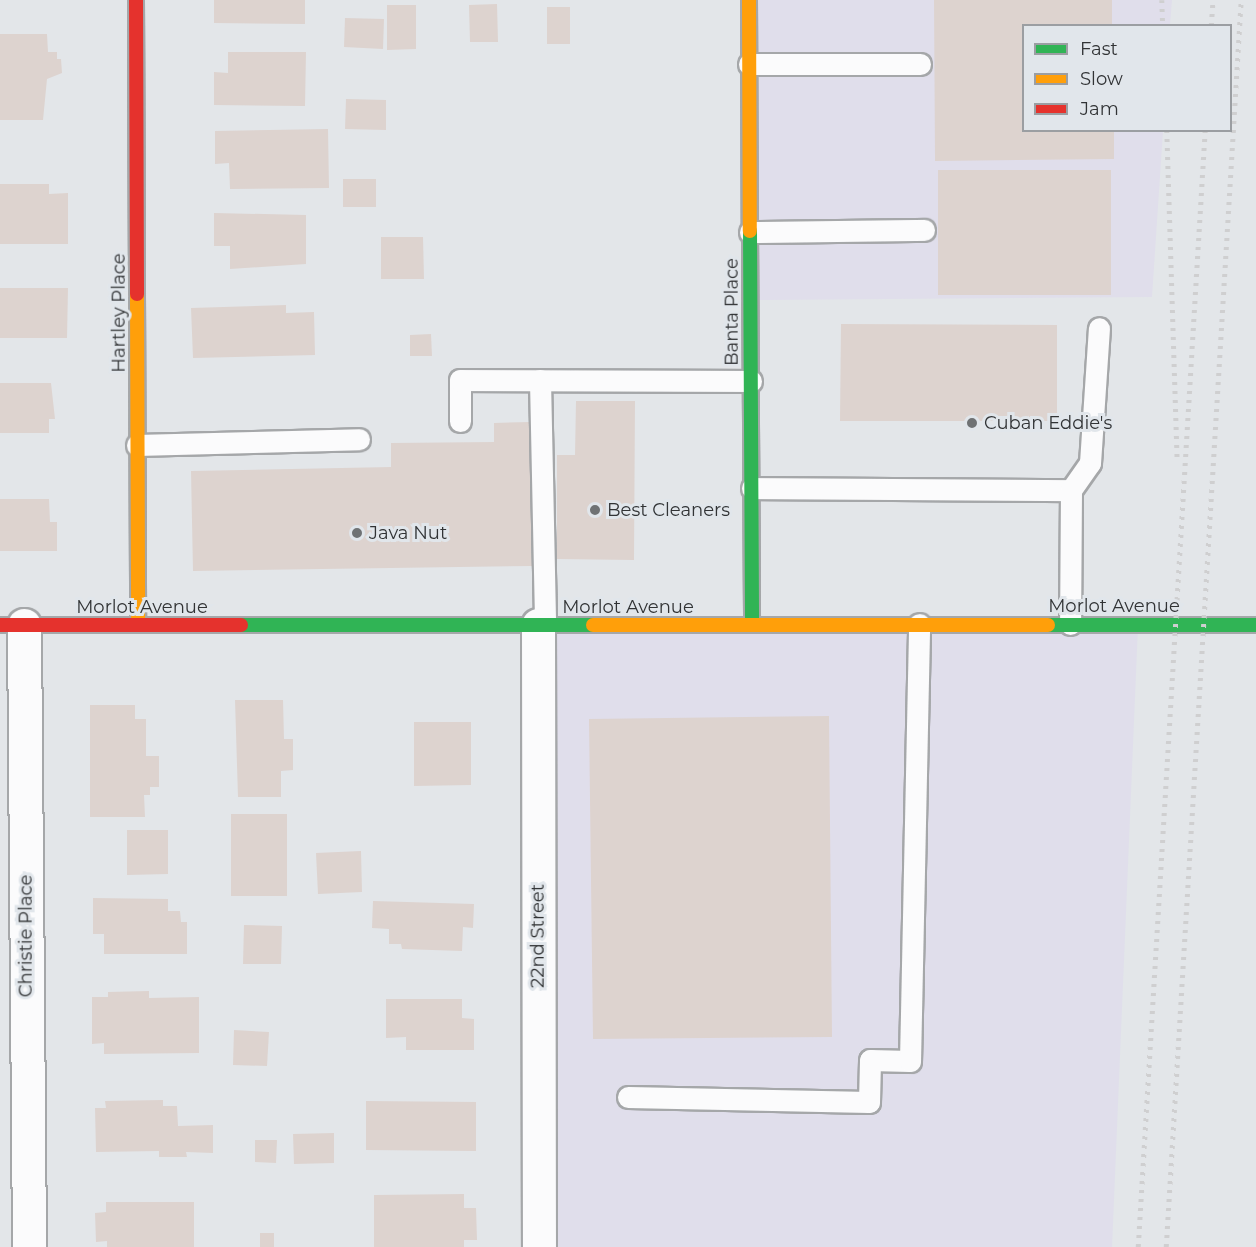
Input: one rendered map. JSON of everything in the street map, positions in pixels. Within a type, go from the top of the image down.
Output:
[{"type":"street","name":"Hartley Place","points":[[136,0],[138,626]]},
{"type":"street","name":"Banta Place","points":[[749,0],[752,625]]},
{"type":"street","name":"Morlot Avenue","points":[[12,625],[1256,625]]},
{"type":"street","name":"Christie Place","points":[[12,625],[29,1247]]},
{"type":"street","name":"22nd Street","points":[[539,1247],[541,625]]},
{"type":"lane","points":[[749,64],[920,64]]},
{"type":"lane","points":[[750,232],[924,230]]},
{"type":"lane","points":[[1070,624],[1071,490],[1090,463],[1099,327]]},
{"type":"lane","points":[[460,421],[460,380],[751,381]]},
{"type":"lane","points":[[540,380],[541,625]]},
{"type":"lane","points":[[138,445],[359,439]]},
{"type":"lane","points":[[752,488],[1071,490]]},
{"type":"lane","points":[[628,1097],[869,1102],[870,1060],[910,1061],[919,624]]},
{"type":"shaded area","points":[[749,0],[1172,0],[1170,24],[1022,24],[1022,132],[1163,132],[1152,297],[750,300]]},
{"type":"shaded area","points":[[538,625],[1138,625],[1112,1247],[539,1247]]},
{"type":"building","points":[[214,0],[305,0],[305,24],[214,23]]},
{"type":"building","points":[[934,0],[1112,0],[1112,24],[1022,24],[1022,132],[1114,132],[1114,159],[935,161]]},
{"type":"building","points":[[497,4],[498,42],[470,42],[469,5]]},
{"type":"building","points":[[387,5],[416,5],[416,49],[387,50]]},
{"type":"building","points":[[547,7],[570,7],[570,44],[547,44]]},
{"type":"building","points":[[345,18],[384,19],[383,49],[344,47]]},
{"type":"building","points":[[0,34],[47,34],[48,52],[57,52],[57,59],[61,59],[62,73],[47,79],[43,120],[0,120]]},
{"type":"building","points":[[228,52],[306,52],[305,106],[214,105],[214,72],[228,73]]},
{"type":"building","points":[[346,99],[386,100],[386,130],[345,129]]},
{"type":"building","points":[[328,129],[329,188],[230,189],[229,163],[215,164],[215,131]]},
{"type":"building","points":[[938,170],[1111,170],[1111,295],[938,295]]},
{"type":"building","points":[[343,179],[376,179],[376,207],[343,207]]},
{"type":"building","points":[[0,184],[49,184],[49,194],[68,193],[68,244],[0,244]]},
{"type":"building","points":[[214,213],[306,215],[306,264],[230,269],[230,246],[214,246]]},
{"type":"building","points":[[381,237],[423,237],[424,279],[381,279]]},
{"type":"building","points":[[0,288],[68,288],[67,338],[0,338]]},
{"type":"building","points":[[286,305],[286,313],[314,312],[315,355],[193,358],[191,308]]},
{"type":"building","points":[[841,324],[1057,325],[1057,421],[840,421]]},
{"type":"building","points":[[431,334],[432,356],[410,356],[410,335]]},
{"type":"building","points":[[0,383],[51,383],[55,419],[49,419],[49,433],[0,433]]},
{"type":"building","points":[[576,401],[635,401],[634,560],[557,559],[557,455],[575,455]]},
{"type":"building","points":[[530,422],[532,566],[193,571],[191,471],[391,467],[391,443],[494,442],[494,423]]},
{"type":"building","points":[[0,499],[49,499],[50,522],[57,522],[57,551],[0,551]]},
{"type":"building","points":[[235,700],[283,700],[284,739],[293,739],[293,770],[281,771],[281,797],[238,797]]},
{"type":"building","points":[[90,705],[135,705],[135,719],[146,719],[146,756],[159,756],[159,787],[150,787],[150,795],[144,795],[145,817],[90,817]]},
{"type":"building","points":[[829,716],[832,1037],[593,1039],[589,719]]},
{"type":"building","points":[[414,722],[471,722],[471,785],[414,786]]},
{"type":"building","points":[[231,814],[287,814],[287,896],[231,896]]},
{"type":"building","points":[[127,830],[168,830],[168,874],[127,875]]},
{"type":"building","points":[[361,851],[362,892],[318,894],[316,853]]},
{"type":"building","points":[[93,898],[168,899],[168,911],[180,911],[181,922],[187,922],[187,954],[104,954],[104,934],[93,934]]},
{"type":"building","points":[[373,901],[474,904],[473,928],[463,927],[462,951],[402,949],[401,944],[389,944],[389,929],[372,928]]},
{"type":"building","points":[[244,925],[282,926],[281,964],[243,964]]},
{"type":"building","points":[[149,991],[149,998],[199,997],[199,1053],[104,1054],[104,1043],[92,1044],[92,997],[108,997],[108,992]]},
{"type":"building","points":[[386,999],[462,999],[462,1018],[474,1019],[474,1050],[406,1050],[406,1037],[386,1038]]},
{"type":"building","points":[[234,1030],[269,1032],[267,1066],[233,1065]]},
{"type":"building","points":[[163,1100],[163,1106],[177,1106],[178,1126],[213,1125],[213,1153],[186,1152],[187,1157],[159,1157],[159,1151],[96,1152],[95,1108],[106,1108],[105,1101]]},
{"type":"building","points":[[366,1101],[476,1102],[476,1151],[366,1150]]},
{"type":"building","points":[[334,1133],[334,1163],[294,1164],[293,1134]]},
{"type":"building","points":[[255,1140],[277,1140],[276,1163],[255,1162]]},
{"type":"building","points":[[464,1194],[464,1208],[476,1208],[477,1240],[464,1240],[464,1247],[374,1247],[374,1195]]},
{"type":"building","points":[[106,1202],[194,1202],[194,1247],[107,1247],[107,1241],[96,1242],[95,1213],[106,1212]]},
{"type":"building","points":[[260,1233],[274,1233],[274,1247],[260,1247]]},
{"type":"railway","points":[[1162,0],[1163,24]]},
{"type":"railway","points":[[1211,24],[1213,0]]},
{"type":"railway","points":[[1166,1247],[1241,0]]},
{"type":"railway","points":[[1167,132],[1177,457]]},
{"type":"railway","points":[[1138,1247],[1205,132]]},
{"type":"traffic: fast","points":[[750,231],[752,625]]},
{"type":"traffic: fast","points":[[241,625],[593,625]]},
{"type":"traffic: fast","points":[[1048,625],[1256,625]]},
{"type":"traffic: slow","points":[[749,0],[750,231]]},
{"type":"traffic: slow","points":[[137,294],[138,625]]},
{"type":"traffic: slow","points":[[593,625],[1048,625]]},
{"type":"traffic: jam","points":[[136,0],[137,294]]},
{"type":"traffic: jam","points":[[0,625],[241,625]]},
{"type":"place","name":"Cuban Eddie's","points":[[972,423]]},
{"type":"place","name":"Best Cleaners","points":[[595,510]]},
{"type":"place","name":"Java Nut","points":[[357,533]]}]
